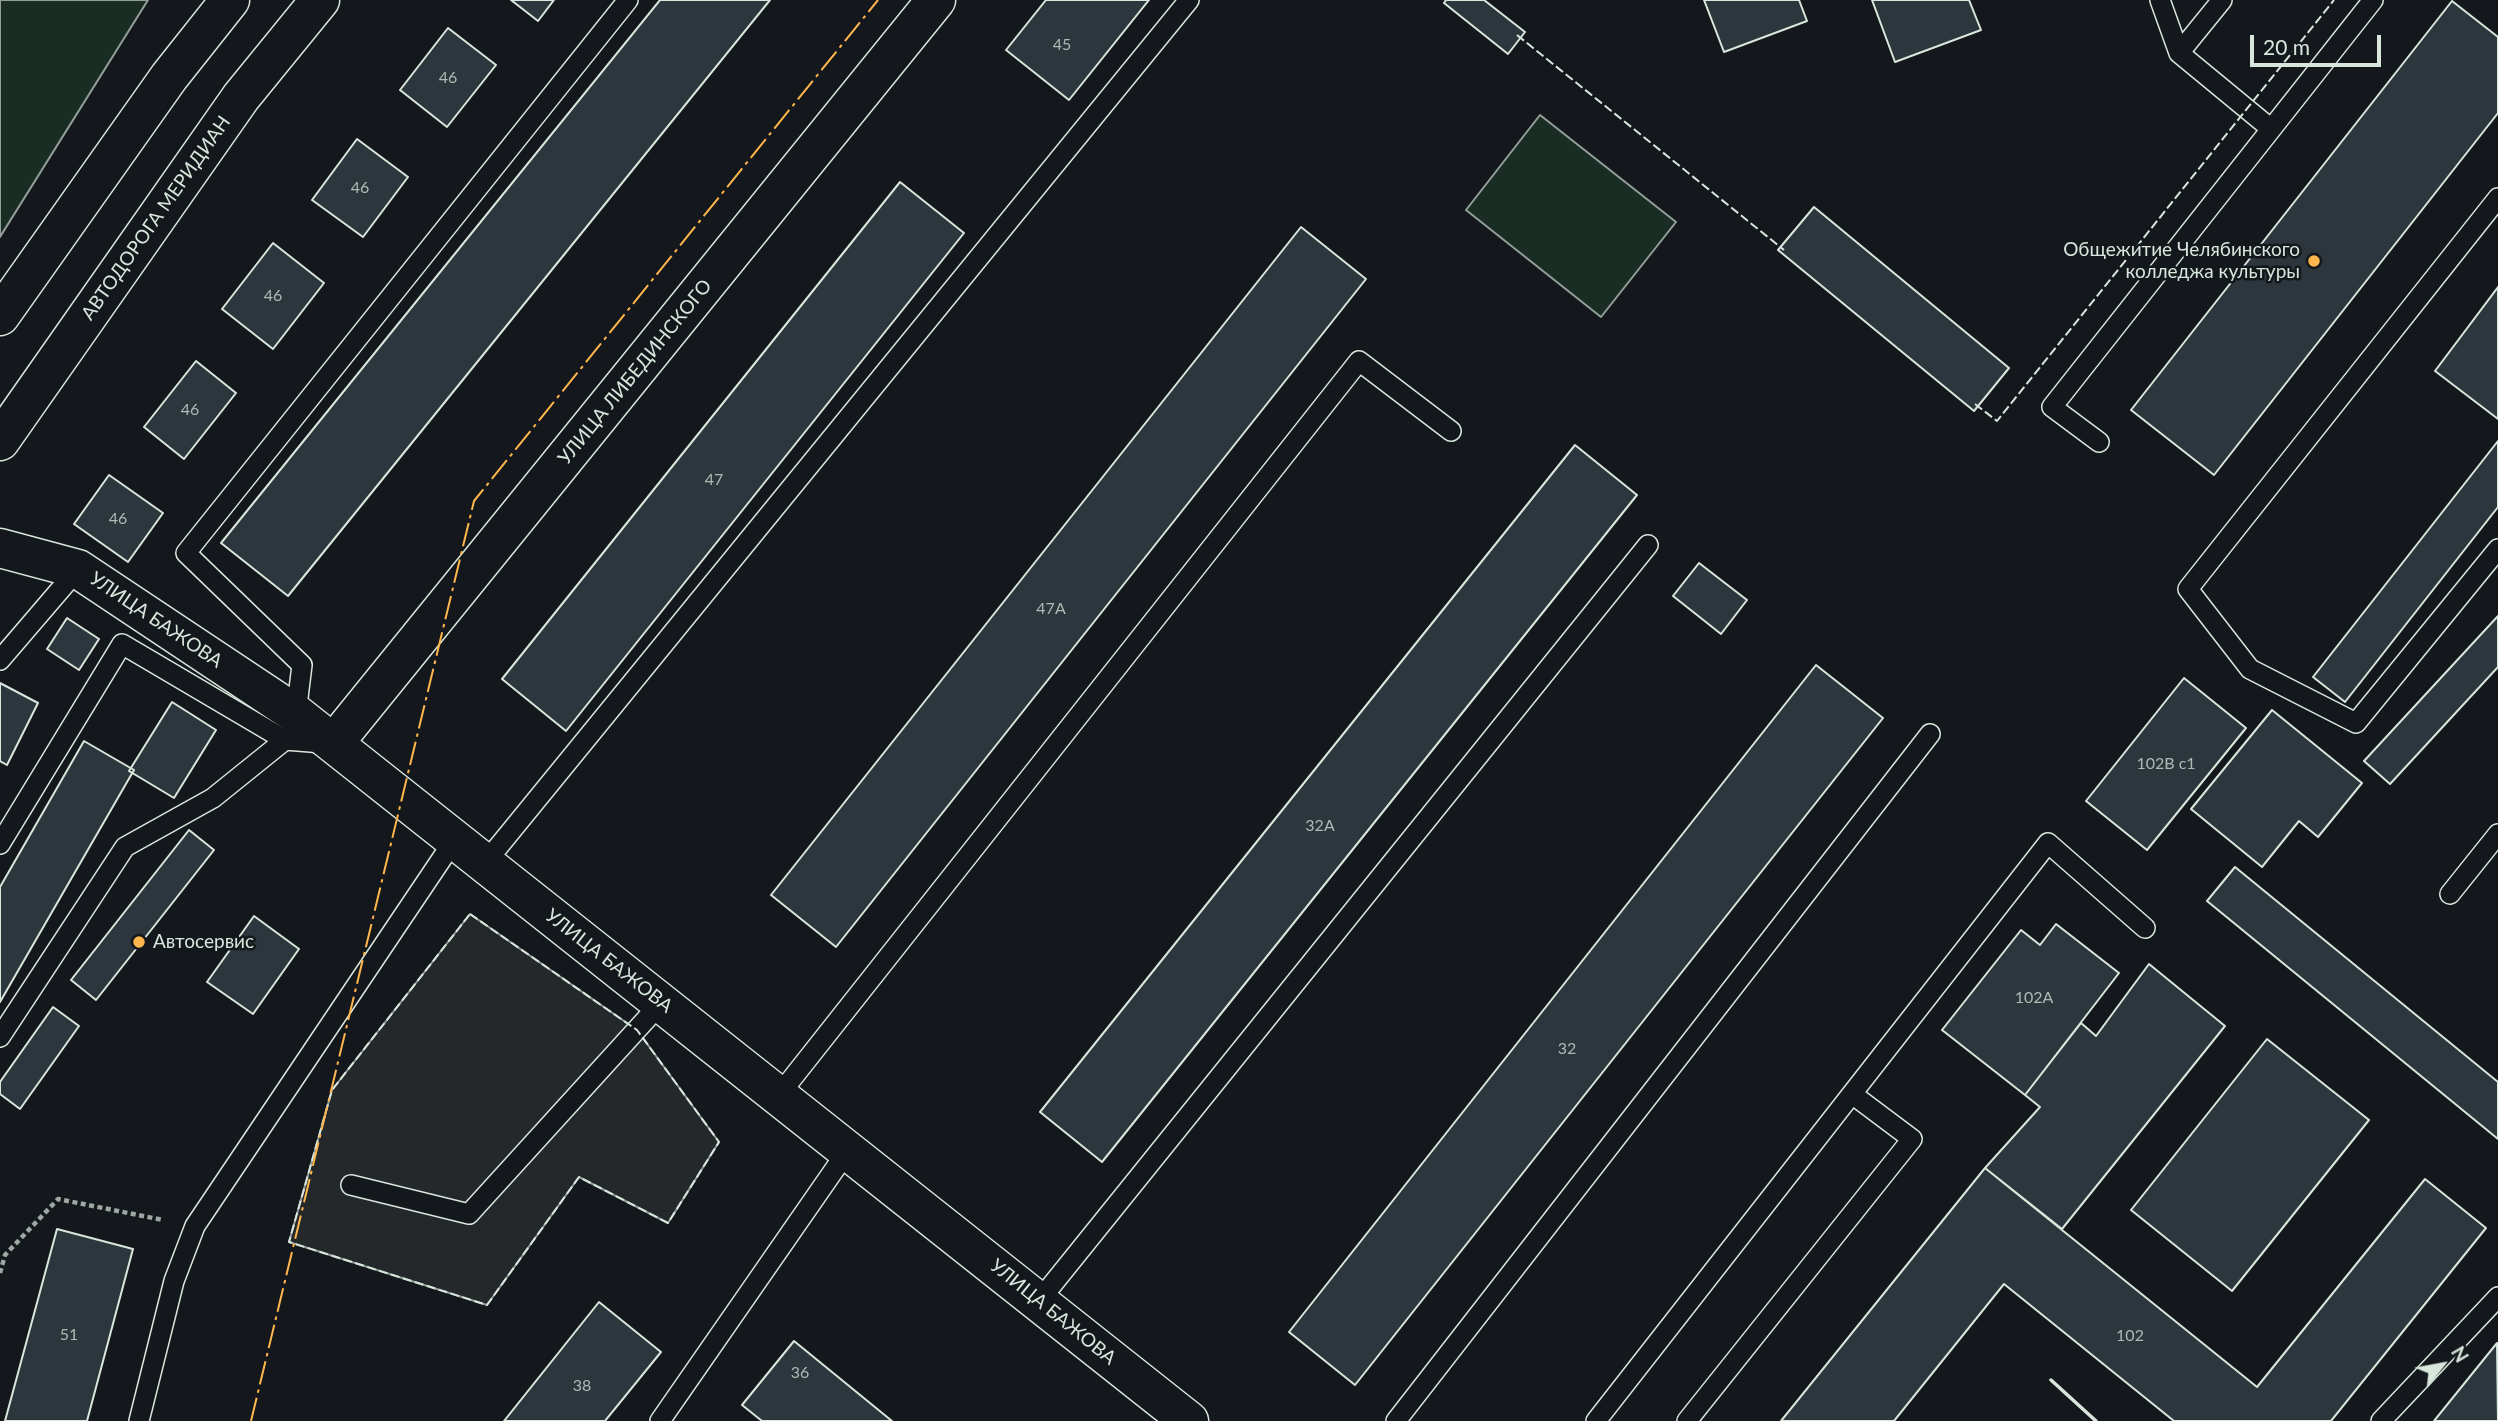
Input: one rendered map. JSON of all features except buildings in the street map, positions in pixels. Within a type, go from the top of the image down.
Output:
[{"type":"street","points":[[0,316],[169,77],[230,0]]},
{"type":"street","name":"АВТОДОРОГА МЕРИДИАН","points":[[0,441],[241,97],[320,0]]},
{"type":"street","name":"УЛИЦА ЛИБЕДИНСКОГО","points":[[334,743],[936,0]]},
{"type":"street","name":"УЛИЦА БАЖОВА","points":[[0,548],[79,569],[290,727],[334,743],[1189,1421]]},
{"type":"lane","points":[[0,1037],[125,847],[213,798],[290,727],[302,666],[186,552],[628,0]]},
{"type":"lane","points":[[485,863],[1189,0]]},
{"type":"lane","points":[[2160,0],[2179,53],[2270,128]]},
{"type":"lane","points":[[2179,53],[2222,0]]},
{"type":"lane","points":[[2099,442],[2052,407],[2373,0]]},
{"type":"lane","points":[[2498,198],[2188,589],[2250,669],[2356,723],[2498,549]]},
{"type":"lane","points":[[779,1095],[1359,361],[1451,430]]},
{"type":"lane","points":[[1039,1301],[1648,545]]},
{"type":"lane","points":[[0,660],[79,569]]},
{"type":"lane","points":[[0,844],[122,644],[290,727]]},
{"type":"lane","points":[[1396,1421],[1930,734]]},
{"type":"lane","points":[[2450,894],[2498,835]]},
{"type":"lane","points":[[139,1421],[174,1281],[195,1226],[455,839]]},
{"type":"lane","points":[[1596,1421],[2048,843],[2145,928]]},
{"type":"lane","points":[[351,1185],[469,1214],[661,1003]]},
{"type":"lane","points":[[1687,1421],[1912,1139],[1852,1094]]},
{"type":"lane","points":[[660,1421],[848,1150]]},
{"type":"lane","points":[[2381,1421],[2498,1297]]},
{"type":"path","points":[[0,1273],[5,1255],[58,1199],[195,1226]]},
{"type":"green space","points":[[0,0],[148,0],[0,237]]},
{"type":"green space","points":[[1540,115],[1676,222],[1601,317],[1466,210]]},
{"type":"shaded area","points":[[470,914],[637,1030],[719,1142],[668,1223],[579,1177],[487,1305],[289,1242],[332,1090]]},
{"type":"fence","points":[[1975,404],[1997,421],[2334,0]]},
{"type":"fence","points":[[1517,35],[1784,250]]},
{"type":"fence","points":[[470,914],[637,1030],[719,1142],[668,1223],[579,1177],[487,1305],[289,1242],[332,1090],[470,914]]},
{"type":"wall","points":[[2051,1380],[2096,1421]]},
{"type":"power","points":[[251,1421],[474,501],[878,0]]},
{"type":"place","name":"Общежитие Челябинского колледжа культуры","points":[[2314,261]]},
{"type":"place","name":"Автосервис","points":[[139,942]]}]
